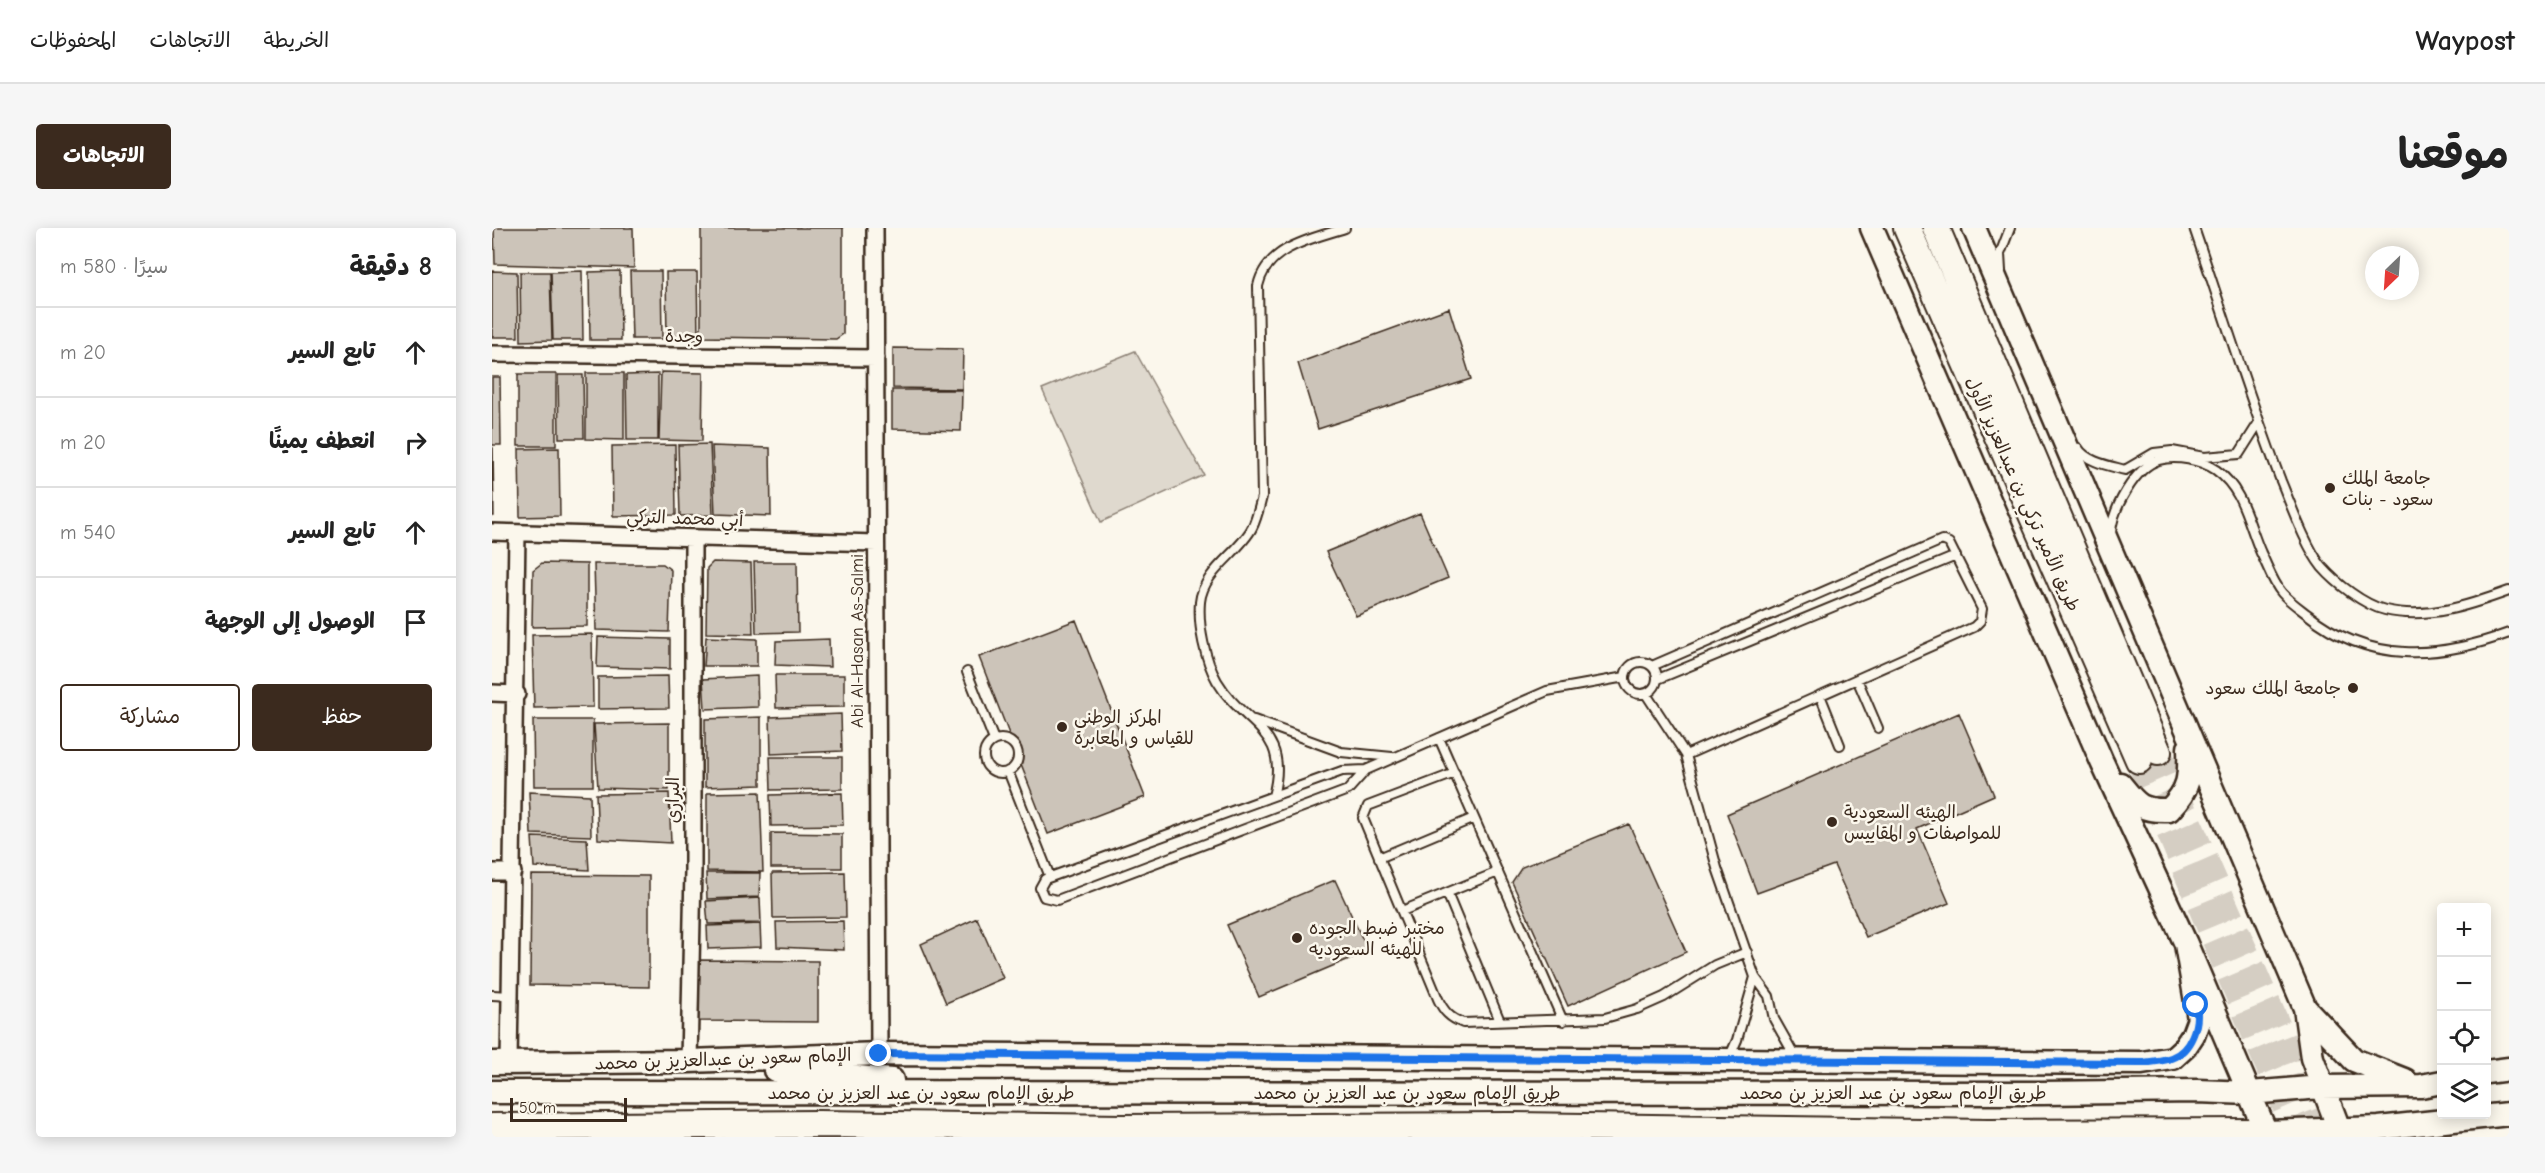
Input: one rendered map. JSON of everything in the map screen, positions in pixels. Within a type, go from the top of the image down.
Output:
[{"type":"main road","points":[[1872,228],[2102,762],[2186,944],[2267,1135],[2340,1133],[2500,1116]]},
{"type":"main road","name":"طريق الأمير تركي بن عبدالعزيز الأول","points":[[1907,228],[2149,756],[1936,228]]},
{"type":"main road","points":[[1974,228],[2305,1008],[2312,1058],[2340,1133]]},
{"type":"main road","points":[[2102,762],[2134,803],[2150,811],[2169,810],[2184,795],[2190,773],[2189,738]]},
{"type":"main road","name":"الإمام سعود بن عبدالعزيز بن محمد","points":[[501,1063],[689,1062],[879,1054],[2142,1063],[2173,1058],[2185,1047],[2199,1019],[2186,944]]},
{"type":"main road","points":[[2305,1008],[2354,1060],[2431,1084]]},
{"type":"main road","points":[[1947,1061],[2097,1093]]},
{"type":"main road","points":[[689,1062],[1006,1093]]},
{"type":"main road","points":[[2491,1071],[2509,1069]]},
{"type":"main road","points":[[2321,1087],[2431,1084]]},
{"type":"main road","name":"طريق الإمام سعود بن عبد العزيز بن محمد","points":[[492,1092],[2097,1093],[2197,1091],[2250,1093],[2321,1087]]},
{"type":"main road","points":[[2434,1137],[2500,1116]]},
{"type":"main road","name":"طريق الإمام سعود بن عبد العزيز بن محمد","points":[[492,1127],[807,1124],[1110,1128],[1510,1126],[2267,1135]]},
{"type":"main road","points":[[1943,1137],[1988,1132]]},
{"type":"street","name":"Abi Al-Hasan As-Salmi","points":[[875,228],[879,1054]]},
{"type":"street","name":"وجدة","points":[[492,354],[876,358]]},
{"type":"street","name":"أبي محمد التركي","points":[[492,532],[876,543]]},
{"type":"street","points":[[501,1063],[511,996],[517,694],[517,532]]},
{"type":"street","name":"البراري","points":[[689,1062],[693,870],[693,538]]},
{"type":"street","points":[[492,693],[517,694]]},
{"type":"street","points":[[492,872],[513,872]]},
{"type":"lane","points":[[1345,228],[1288,248],[1273,258],[1262,271],[1258,286],[1262,497],[1252,528],[1214,572],[1200,600],[1202,626],[1208,658],[1218,682],[1240,709],[1253,719],[1341,752],[1395,758]]},
{"type":"lane","points":[[2001,290],[2000,254],[2010,228]]},
{"type":"lane","points":[[2194,228],[2258,424],[2295,516],[2322,566],[2356,595],[2384,610],[2424,614],[2475,603],[2509,591]]},
{"type":"lane","points":[[2055,417],[2070,434],[2081,453],[2126,470],[2154,453],[2172,451],[2204,457],[2239,454],[2258,424]]},
{"type":"lane","points":[[2113,558],[2111,530],[2116,507],[2132,481],[2157,460],[2189,459],[2216,470],[2241,498],[2260,551],[2282,592],[2324,628],[2361,646],[2404,653],[2474,645],[2509,633]]},
{"type":"lane","points":[[1652,666],[1942,540],[1948,543],[1956,556],[1982,609],[1980,621],[1974,627],[1686,755]]},
{"type":"lane","points":[[1658,679],[1652,666],[1637,662],[1628,668],[1625,677],[1628,687],[1636,693],[1646,694],[1654,688],[1658,679],[1956,556]]},
{"type":"lane","points":[[967,672],[994,740]]},
{"type":"lane","points":[[1366,770],[1348,790],[1057,900],[1044,897],[1040,888],[1040,884],[1050,877],[1272,796],[1342,771],[1366,770],[1547,691],[1625,677]]},
{"type":"lane","points":[[1857,679],[1878,728]]},
{"type":"lane","points":[[1646,694],[1686,755],[1717,868],[1755,977],[1768,996],[1774,1019],[1797,1059]]},
{"type":"lane","points":[[1820,695],[1840,745]]},
{"type":"lane","points":[[1253,719],[1276,757],[1279,772],[1272,796]]},
{"type":"lane","points":[[1439,738],[1563,1021]]},
{"type":"lane","points":[[1004,739],[1012,743],[1018,752],[1018,761],[1008,771],[994,772],[987,765],[984,756],[987,747],[994,740],[1004,739]]},
{"type":"lane","points":[[1008,771],[1050,877]]},
{"type":"lane","points":[[1455,773],[1368,806],[1363,818],[1444,1011],[1463,1023],[1605,1018],[1637,1010],[1664,997],[1715,965],[1747,952]]},
{"type":"lane","points":[[1379,858],[1474,818]]},
{"type":"lane","points":[[1401,911],[1498,872]]},
{"type":"lane","points":[[1447,893],[1500,1021]]},
{"type":"lane","points":[[1728,1060],[1737,1040],[1755,977]]},
{"type":"lane","points":[[492,995],[511,996]]},
{"type":"shaded area","points":[[1135,351],[1204,475],[1101,522],[1042,389]]},
{"type":"building","points":[[494,228],[633,228],[634,268],[495,264]]},
{"type":"building","points":[[701,228],[843,228],[843,334],[836,339],[701,337]]},
{"type":"building","points":[[492,271],[517,272],[518,337],[492,337]]},
{"type":"building","points":[[582,271],[583,340],[553,340],[551,272]]},
{"type":"building","points":[[620,271],[621,340],[590,340],[589,272]]},
{"type":"building","points":[[630,271],[661,271],[662,339],[632,339]]},
{"type":"building","points":[[520,272],[550,272],[552,340],[521,341]]},
{"type":"building","points":[[666,272],[697,272],[698,340],[667,340]]},
{"type":"building","points":[[1449,308],[1471,379],[1318,429],[1298,363]]},
{"type":"building","points":[[893,348],[963,349],[962,389],[893,388]]},
{"type":"building","points":[[661,372],[703,373],[702,441],[659,440]]},
{"type":"building","points":[[586,373],[624,373],[624,440],[586,439]]},
{"type":"building","points":[[518,374],[556,374],[556,446],[518,446]]},
{"type":"building","points":[[658,374],[658,440],[627,440],[626,375]]},
{"type":"building","points":[[558,375],[583,375],[584,438],[559,438]]},
{"type":"building","points":[[492,377],[500,377],[501,445],[492,445]]},
{"type":"building","points":[[892,390],[962,390],[961,431],[892,429]]},
{"type":"building","points":[[710,444],[713,515],[680,516],[678,445]]},
{"type":"building","points":[[675,445],[676,515],[613,516],[612,446]]},
{"type":"building","points":[[712,446],[770,448],[771,516],[715,514]]},
{"type":"building","points":[[493,448],[494,516],[492,516]]},
{"type":"building","points":[[559,448],[560,516],[520,517],[519,449]]},
{"type":"building","points":[[1420,513],[1448,578],[1356,616],[1326,552]]},
{"type":"building","points":[[713,562],[751,563],[753,634],[706,633],[707,568]]},
{"type":"building","points":[[754,562],[797,562],[798,632],[756,633]]},
{"type":"building","points":[[542,563],[587,564],[587,626],[532,627],[533,570]]},
{"type":"building","points":[[594,564],[663,564],[671,570],[669,632],[596,630]]},
{"type":"building","name":"المركز الوطني للقياس و المعابرة","points":[[1076,620],[1145,797],[1048,834],[979,657]]},
{"type":"building","points":[[592,634],[593,707],[534,708],[532,635]]},
{"type":"building","points":[[598,637],[670,639],[670,669],[597,667]]},
{"type":"building","points":[[706,637],[757,639],[757,666],[704,666]]},
{"type":"building","points":[[829,639],[830,667],[775,665],[776,641]]},
{"type":"building","points":[[775,675],[844,675],[844,707],[776,708]]},
{"type":"building","points":[[668,676],[669,708],[598,709],[598,677]]},
{"type":"building","points":[[757,676],[758,707],[705,709],[703,679]]},
{"type":"building","name":"الهيئه السعودية للمواصفات و المقاييس","points":[[1959,713],[1994,795],[1917,829],[1949,903],[1866,937],[1834,865],[1757,893],[1727,814]]},
{"type":"building","points":[[841,714],[842,751],[771,754],[770,717]]},
{"type":"building","points":[[761,717],[761,785],[705,787],[705,719]]},
{"type":"building","points":[[533,720],[593,720],[593,786],[534,786]]},
{"type":"building","points":[[669,723],[669,790],[598,788],[594,724]]},
{"type":"building","points":[[770,757],[842,757],[842,789],[771,790]]},
{"type":"building","points":[[529,792],[590,795],[591,836],[531,834]]},
{"type":"building","points":[[760,792],[763,872],[707,871],[707,793]]},
{"type":"building","points":[[669,793],[671,843],[598,839],[596,794]]},
{"type":"building","points":[[842,793],[843,825],[771,826],[770,795]]},
{"type":"building","points":[[1629,824],[1686,952],[1568,1006],[1512,882],[1522,867]]},
{"type":"building","points":[[771,833],[842,834],[842,868],[771,868]]},
{"type":"building","points":[[532,837],[587,839],[589,870],[534,867]]},
{"type":"building","points":[[845,872],[846,917],[773,918],[772,873]]},
{"type":"building","points":[[706,873],[760,873],[759,897],[707,899]]},
{"type":"building","points":[[531,875],[649,876],[649,987],[530,985]]},
{"type":"building","name":"مختبر ضبط الجوده للهيئه السعوديه","points":[[1335,880],[1368,951],[1259,997],[1227,925]]},
{"type":"building","points":[[760,898],[761,923],[708,924],[706,901]]},
{"type":"building","points":[[977,918],[1003,978],[946,1003],[921,944]]},
{"type":"building","points":[[843,921],[844,950],[777,947],[776,922]]},
{"type":"building","points":[[760,924],[761,947],[708,949],[707,926]]},
{"type":"building","points":[[695,960],[818,961],[818,1022],[695,1021]]},
{"type":"tunnel","points":[[2158,752],[2279,1029],[2322,1137]]},
{"type":"tunnel","points":[[2139,760],[2298,1137]]},
{"type":"place","name":"جامعة الملك سعود - بنات","points":[[2330,488]]},
{"type":"place","name":"جامعة الملك سعود","points":[[2353,688]]},
{"type":"place","name":"المركز الوطني للقياس و المعابرة","points":[[1062,727]]},
{"type":"place","name":"الهيئه السعودية للمواصفات و المقاييس","points":[[1832,822]]},
{"type":"place","name":"مختبر ضبط الجوده للهيئه السعوديه","points":[[1297,938]]},
{"type":"route","points":[[879,1054],[2142,1063],[2173,1058],[2185,1047],[2199,1019],[2196,1005]]}]
